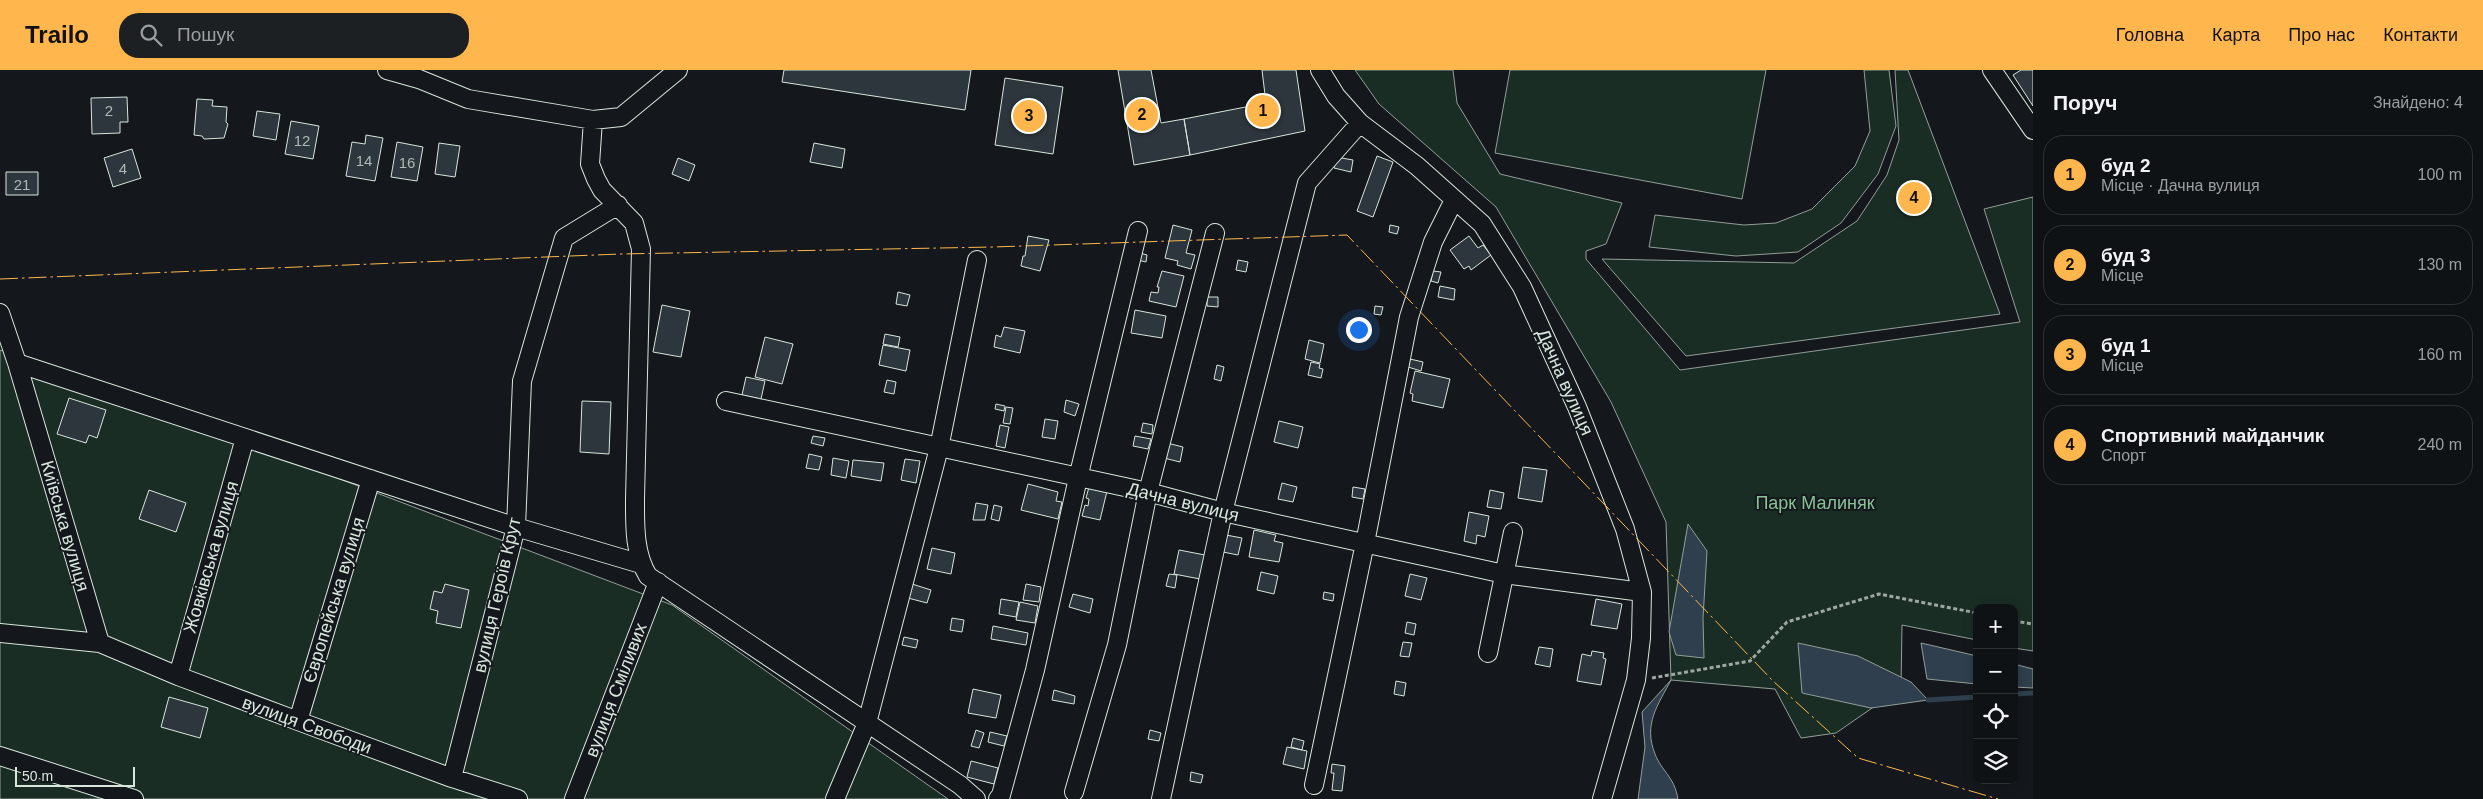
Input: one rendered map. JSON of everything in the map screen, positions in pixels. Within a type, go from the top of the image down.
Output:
[{"type":"street","points":[[387,70],[422,74],[468,99],[592,120],[621,117],[678,70]]},
{"type":"street","name":"Дачна вулиця","points":[[1320,70],[1336,96],[1360,123],[1417,166],[1482,224],[1522,287],[1581,416],[1625,529],[1642,592],[1641,638],[1636,680],[1602,799]]},
{"type":"street","points":[[1993,71],[2033,130]]},
{"type":"street","points":[[592,120],[590,164],[602,190],[634,223],[641,249],[635,499],[635,533],[641,564],[648,576],[960,786],[976,799]]},
{"type":"street","points":[[1161,799],[1223,512],[1307,183],[1360,123]]},
{"type":"street","points":[[1314,785],[1366,542],[1409,317],[1433,242],[1454,200]]},
{"type":"street","name":"вулиця Героїв Крут","points":[[452,778],[516,527],[522,380],[564,238],[618,205]]},
{"type":"street","points":[[998,799],[1001,795],[1035,670],[1078,478],[1138,231]]},
{"type":"street","points":[[1074,792],[1117,645],[1148,492],[1215,233]]},
{"type":"street","points":[[835,799],[867,723],[939,448],[978,260]]},
{"type":"street","name":"Київська вулиця","points":[[0,313],[17,363],[100,644]]},
{"type":"street","points":[[17,363],[516,527],[641,564]]},
{"type":"street","name":"Дачна вулиця","points":[[726,400],[939,448],[1148,492],[1223,512],[1366,542],[1504,574],[1642,592]]},
{"type":"street","name":"Жовківська вулиця","points":[[178,676],[245,438]]},
{"type":"street","name":"Європейська вулиця","points":[[298,721],[371,479]]},
{"type":"street","points":[[1488,653],[1513,532]]},
{"type":"street","name":"вулиця Сміливих","points":[[574,799],[658,582]]},
{"type":"street","points":[[0,633],[100,644]]},
{"type":"street","name":"вулиця Свободи","points":[[100,644],[178,676],[298,721],[452,778],[518,799]]},
{"type":"street","points":[[0,756],[134,799]]},
{"type":"path","points":[[1636,680],[1750,661],[1787,622],[1879,594],[1973,612]]},
{"type":"path","points":[[2018,622],[2033,624]]},
{"type":"green space","name":"Парк Малиняк","points":[[1355,70],[1453,70],[1457,103],[1500,174],[1622,203],[1606,244],[1586,251],[1586,259],[1680,370],[2020,322],[1984,209],[2033,197],[2033,651],[2018,649],[2018,604],[1973,604],[1973,639],[1902,625],[1901,688],[1836,733],[1801,738],[1775,689],[1671,680],[1666,522],[1611,402],[1496,207],[1379,104]]},
{"type":"green space","points":[[1510,70],[1766,70],[1742,199],[1495,153]]},
{"type":"green space","points":[[1864,70],[1889,70],[1896,126],[1878,174],[1841,223],[1798,252],[1736,256],[1649,247],[1655,215],[1744,225],[1776,223],[1812,209],[1855,166],[1870,131]]},
{"type":"green space","points":[[1895,70],[1908,70],[2000,314],[1686,356],[1602,259],[1794,263],[1857,221],[1887,175],[1899,140]]},
{"type":"green space","points":[[0,350],[672,605],[948,799],[0,799]]},
{"type":"water","points":[[1688,524],[1707,551],[1703,618],[1704,658],[1676,655],[1669,632]]},
{"type":"water","points":[[1798,643],[1858,656],[1911,682],[1928,700],[1871,708],[1802,693]]},
{"type":"water","points":[[1921,643],[1973,655],[1973,684],[1927,679]]},
{"type":"water","points":[[2018,665],[2033,669],[2033,688],[2018,687]]},
{"type":"water","points":[[1671,680],[1657,706],[1651,724],[1651,733],[1655,754],[1671,779],[1678,799],[1638,799],[1645,747],[1642,712]]},
{"type":"building","points":[[784,70],[971,70],[965,110],[782,82]]},
{"type":"building","points":[[1118,70],[1151,70],[1161,123],[1184,119],[1190,155],[1134,165]]},
{"type":"building","points":[[1262,70],[1296,70],[1305,131],[1190,155],[1184,119],[1266,103]]},
{"type":"building","points":[[2021,70],[2033,70],[2033,106],[2013,75]]},
{"type":"building","points":[[1005,78],[1063,87],[1053,154],[995,145]]},
{"type":"building","points":[[127,97],[128,122],[120,122],[120,133],[92,134],[91,98]]},
{"type":"building","points":[[197,99],[213,100],[212,106],[227,107],[226,122],[228,124],[224,138],[204,139],[202,136],[194,135]]},
{"type":"building","points":[[257,111],[280,114],[276,140],[253,136]]},
{"type":"building","points":[[291,121],[319,126],[313,159],[285,154]]},
{"type":"building","points":[[366,135],[383,138],[375,181],[346,176],[352,142],[365,144]]},
{"type":"building","points":[[397,142],[423,147],[417,181],[391,177]]},
{"type":"building","points":[[439,143],[460,146],[455,177],[435,174]]},
{"type":"building","points":[[814,143],[845,149],[842,168],[810,162]]},
{"type":"building","points":[[132,149],[141,178],[113,187],[104,158]]},
{"type":"building","points":[[1377,156],[1393,162],[1373,217],[1357,211]]},
{"type":"building","points":[[1336,157],[1353,160],[1351,172],[1334,168]]},
{"type":"building","points":[[678,158],[695,165],[689,181],[672,174]]},
{"type":"building","points":[[6,172],[38,172],[38,195],[6,195]]},
{"type":"building","points":[[1173,225],[1192,230],[1186,253],[1195,255],[1191,269],[1177,265],[1178,261],[1165,258]]},
{"type":"building","points":[[1390,225],[1399,227],[1397,234],[1389,232]]},
{"type":"building","points":[[1028,236],[1049,240],[1040,271],[1021,266],[1023,256],[1025,256]]},
{"type":"building","points":[[1469,236],[1478,248],[1483,245],[1491,255],[1471,270],[1469,266],[1464,269],[1450,250]]},
{"type":"building","points":[[1140,253],[1147,255],[1146,262],[1138,260]]},
{"type":"building","points":[[1238,260],[1248,262],[1246,272],[1236,270]]},
{"type":"building","points":[[1162,271],[1184,276],[1176,307],[1149,301],[1151,292],[1158,293],[1159,287],[1157,287]]},
{"type":"building","points":[[1433,271],[1441,272],[1438,283],[1431,281]]},
{"type":"building","points":[[1440,286],[1455,289],[1454,300],[1438,297]]},
{"type":"building","points":[[898,292],[910,295],[907,306],[896,304]]},
{"type":"building","points":[[1207,297],[1218,297],[1218,307],[1207,306]]},
{"type":"building","points":[[662,305],[690,311],[681,357],[653,352]]},
{"type":"building","points":[[1375,306],[1383,307],[1381,315],[1374,314]]},
{"type":"building","points":[[1135,310],[1166,316],[1162,338],[1131,333]]},
{"type":"building","points":[[1004,327],[1025,331],[1020,353],[994,347],[996,335],[1001,337]]},
{"type":"building","points":[[885,334],[900,337],[898,347],[883,344]]},
{"type":"building","points":[[765,337],[793,344],[782,384],[755,377]]},
{"type":"building","points":[[1309,340],[1324,344],[1320,363],[1305,359]]},
{"type":"building","points":[[883,345],[910,350],[906,371],[879,365]]},
{"type":"building","points":[[1410,359],[1423,362],[1421,371],[1408,367]]},
{"type":"building","points":[[1311,362],[1320,364],[1319,368],[1323,369],[1321,378],[1308,375]]},
{"type":"building","points":[[1217,365],[1224,367],[1221,381],[1214,379]]},
{"type":"building","points":[[1415,371],[1450,379],[1443,408],[1412,401],[1413,394],[1410,393]]},
{"type":"building","points":[[746,377],[765,381],[761,399],[742,395]]},
{"type":"building","points":[[887,380],[896,382],[894,394],[884,392]]},
{"type":"building","points":[[69,398],[106,410],[97,438],[89,435],[86,443],[57,434]]},
{"type":"building","points":[[1066,400],[1079,404],[1075,416],[1064,412]]},
{"type":"building","points":[[582,401],[611,402],[609,454],[580,452]]},
{"type":"building","points":[[996,404],[1005,406],[1004,411],[995,409]]},
{"type":"building","points":[[1006,407],[1013,408],[1010,424],[1003,423]]},
{"type":"building","points":[[1045,419],[1058,421],[1055,439],[1042,437]]},
{"type":"building","points":[[1279,421],[1303,427],[1298,448],[1274,442]]},
{"type":"building","points":[[1143,423],[1153,425],[1152,434],[1141,432]]},
{"type":"building","points":[[1000,425],[1009,427],[1005,448],[996,446]]},
{"type":"building","points":[[813,436],[825,438],[823,446],[811,443]]},
{"type":"building","points":[[1135,436],[1151,439],[1148,449],[1133,446]]},
{"type":"building","points":[[1163,442],[1183,447],[1180,462],[1160,457]]},
{"type":"building","points":[[809,454],[822,457],[819,470],[806,468]]},
{"type":"building","points":[[833,458],[849,461],[846,478],[831,475]]},
{"type":"building","points":[[905,459],[920,461],[916,483],[901,480]]},
{"type":"building","points":[[853,460],[884,463],[881,481],[851,476]]},
{"type":"building","points":[[1523,467],[1547,470],[1542,502],[1518,498]]},
{"type":"building","points":[[1282,483],[1297,487],[1293,502],[1278,499]]},
{"type":"building","points":[[1028,484],[1058,492],[1056,501],[1062,502],[1058,519],[1021,510]]},
{"type":"building","points":[[1089,487],[1107,491],[1100,520],[1082,516],[1085,505],[1088,506],[1089,499],[1086,498]]},
{"type":"building","points":[[1353,487],[1365,489],[1363,499],[1352,497]]},
{"type":"building","points":[[149,490],[186,503],[176,532],[139,519]]},
{"type":"building","points":[[1490,490],[1504,493],[1501,509],[1487,507]]},
{"type":"building","points":[[976,503],[988,505],[985,520],[973,520]]},
{"type":"building","points":[[994,505],[1002,507],[999,521],[991,519]]},
{"type":"building","points":[[1469,512],[1489,516],[1485,537],[1477,535],[1476,544],[1464,541]]},
{"type":"building","points":[[1254,530],[1276,535],[1274,541],[1283,543],[1279,562],[1249,557]]},
{"type":"building","points":[[1226,535],[1242,538],[1238,555],[1223,552]]},
{"type":"building","points":[[932,548],[955,553],[951,574],[927,569]]},
{"type":"building","points":[[1179,550],[1205,555],[1200,579],[1174,574]]},
{"type":"building","points":[[1261,572],[1278,576],[1274,594],[1257,590]]},
{"type":"building","points":[[1169,574],[1177,575],[1175,588],[1166,586]]},
{"type":"building","points":[[1410,574],[1427,578],[1421,600],[1405,596]]},
{"type":"building","points":[[445,584],[469,590],[461,628],[436,623],[438,611],[430,609],[434,591],[442,593]]},
{"type":"building","points":[[912,584],[931,590],[927,603],[908,598]]},
{"type":"building","points":[[1026,584],[1041,587],[1039,602],[1023,600]]},
{"type":"building","points":[[1324,592],[1334,594],[1333,601],[1323,599]]},
{"type":"building","points":[[1073,594],[1093,599],[1090,613],[1069,607]]},
{"type":"building","points":[[1001,599],[1019,602],[1016,617],[999,614]]},
{"type":"building","points":[[1596,599],[1622,604],[1617,629],[1591,625]]},
{"type":"building","points":[[1020,602],[1038,606],[1035,623],[1016,620]]},
{"type":"building","points":[[952,618],[964,620],[962,632],[950,630]]},
{"type":"building","points":[[1407,622],[1416,624],[1414,635],[1405,633]]},
{"type":"building","points":[[993,626],[1028,633],[1026,645],[991,639]]},
{"type":"building","points":[[904,637],[918,640],[916,648],[902,645]]},
{"type":"building","points":[[1403,642],[1412,643],[1409,657],[1400,656]]},
{"type":"building","points":[[1539,647],[1553,649],[1550,667],[1535,664]]},
{"type":"building","points":[[1592,651],[1604,653],[1603,658],[1606,659],[1601,685],[1577,681],[1582,654],[1591,656]]},
{"type":"building","points":[[1396,681],[1406,683],[1404,696],[1394,694]]},
{"type":"building","points":[[973,689],[1001,695],[996,718],[968,713]]},
{"type":"building","points":[[1054,690],[1075,696],[1074,704],[1052,700]]},
{"type":"building","points":[[169,697],[208,708],[200,738],[161,727]]},
{"type":"building","points":[[976,730],[984,733],[979,748],[971,746]]},
{"type":"building","points":[[1150,730],[1161,733],[1159,741],[1148,739]]},
{"type":"building","points":[[990,732],[1007,736],[1004,746],[988,742]]},
{"type":"building","points":[[1293,738],[1304,741],[1302,750],[1291,747]]},
{"type":"building","points":[[1287,747],[1307,751],[1304,769],[1283,764]]},
{"type":"building","points":[[971,761],[998,768],[994,784],[967,777]]},
{"type":"building","points":[[1332,764],[1345,766],[1342,791],[1332,790],[1334,773],[1331,773]]},
{"type":"building","points":[[1191,772],[1203,775],[1201,783],[1190,781]]},
{"type":"waterway","points":[[2018,694],[2033,693]]},
{"type":"waterway","points":[[1928,700],[1973,697]]},
{"type":"power","points":[[0,279],[620,254],[993,247],[1347,235],[1773,681],[1858,758],[1998,799]]},
{"type":"place","name":"буд 2","points":[[1263,111]]},
{"type":"place","name":"буд 3","points":[[1142,115]]},
{"type":"place","name":"буд 1","points":[[1029,116]]},
{"type":"place","name":"Спортивний майданчик","points":[[1914,198]]}]
